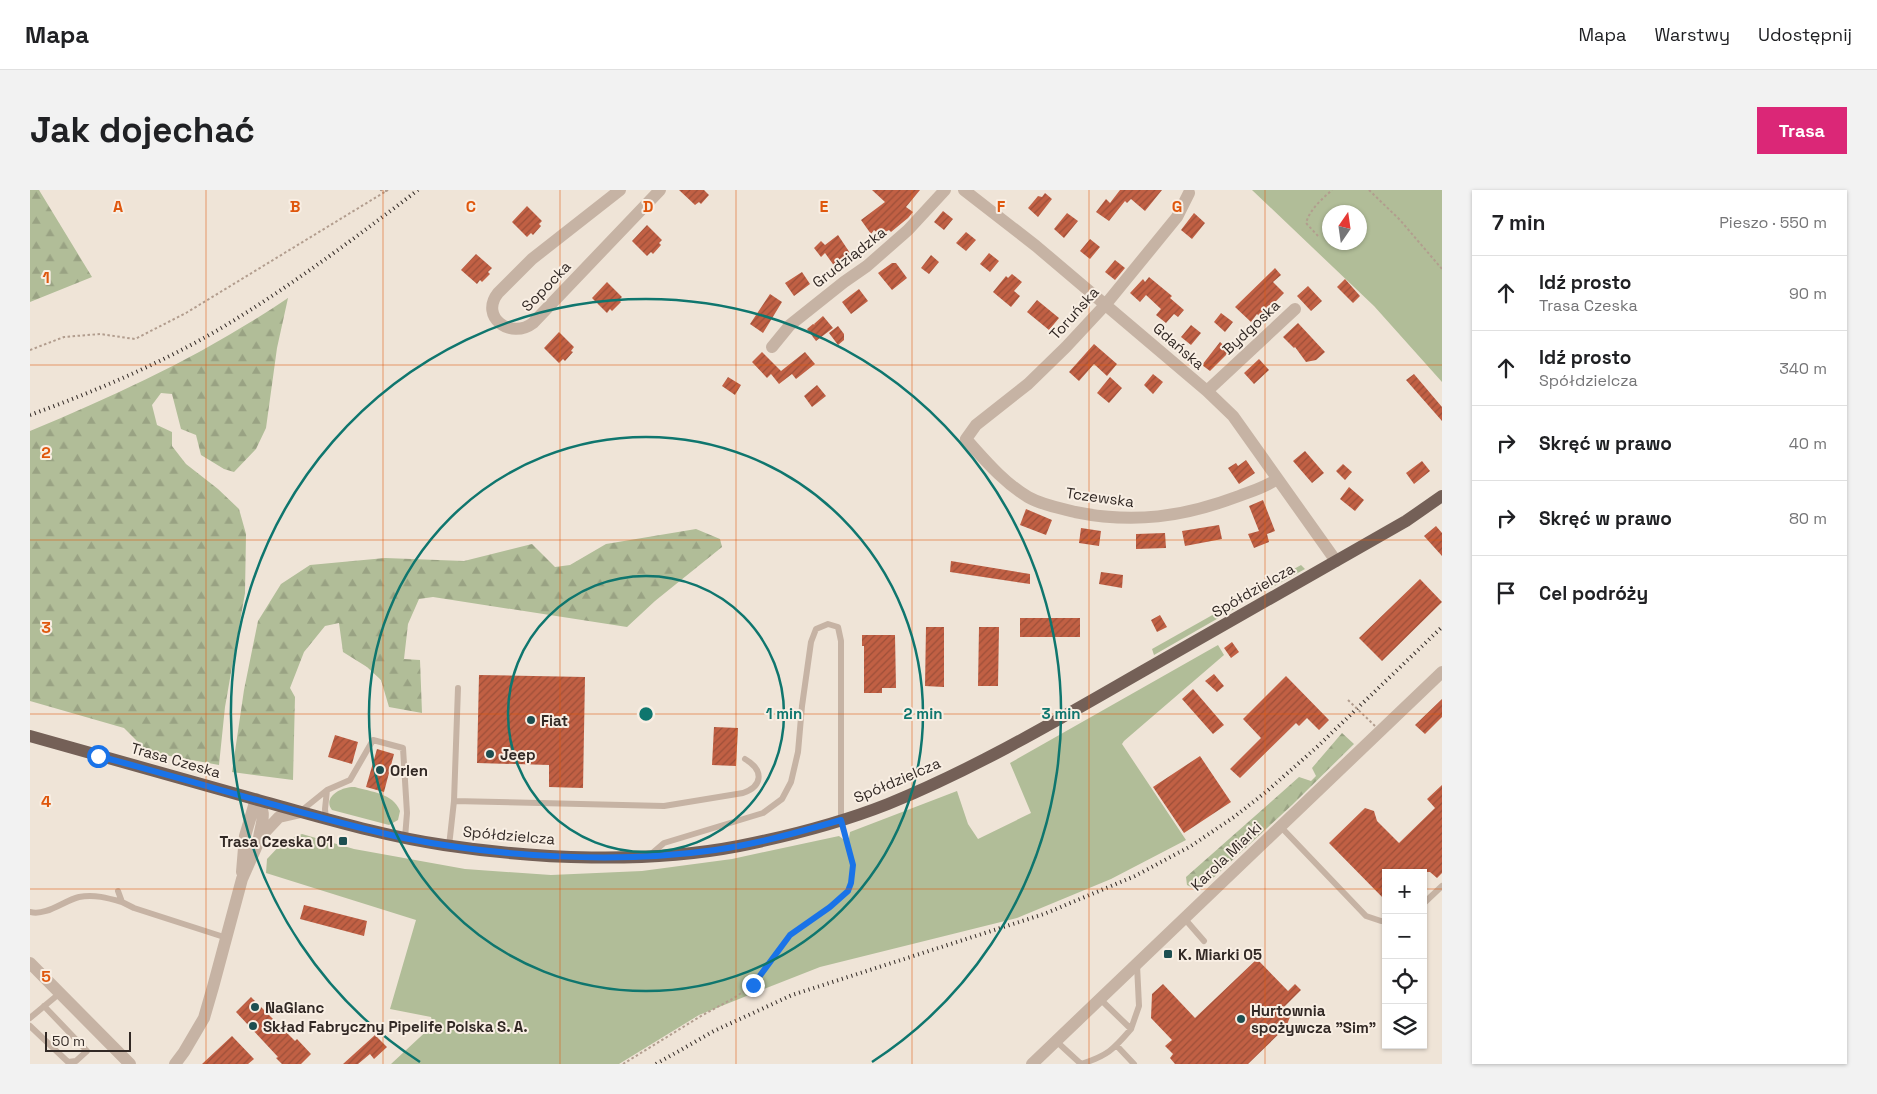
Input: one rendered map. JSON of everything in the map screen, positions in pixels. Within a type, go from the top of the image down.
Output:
[{"type":"main road","name":"Spółdzielcza","points":[[256,800],[405,838],[449,846],[531,854],[608,857],[691,853],[738,846],[842,824],[932,784],[1052,723],[1413,517],[1442,496]]},
{"type":"main road","name":"Trasa Czeska","points":[[30,736],[256,800]]},
{"type":"street","name":"Sopocka","points":[[620,190],[532,260],[498,292],[494,298],[492,309],[494,317],[498,322],[505,328],[521,330],[533,324],[660,190]]},
{"type":"street","name":"Grudziądzka","points":[[772,347],[790,325],[867,266],[908,230],[945,190]]},
{"type":"street","name":"Gdańska","points":[[964,190],[1036,246],[1207,391],[1232,416],[1336,561]]},
{"type":"street","name":"Toruńska","points":[[966,439],[976,425],[1028,384],[1106,304],[1177,217],[1189,193]]},
{"type":"street","name":"Bydgoska","points":[[1207,391],[1295,309]]},
{"type":"street","name":"Tczewska","points":[[966,439],[1000,476],[1028,497],[1060,509],[1116,518],[1142,519],[1169,516],[1212,506],[1269,485],[1277,479]]},
{"type":"street","name":"Karola Miarki","points":[[1032,1064],[1442,672]]},
{"type":"street","points":[[242,879],[245,836],[256,800],[261,805],[264,813],[258,843]]},
{"type":"street","points":[[175,1064],[204,1018],[242,879],[258,843],[264,833],[279,817],[285,814],[301,812]]},
{"type":"street","points":[[30,963],[130,1064]]},
{"type":"lane","points":[[649,856],[664,843],[763,813],[782,799],[791,782],[798,752],[811,642],[816,629],[828,624],[838,626],[841,641],[842,824]]},
{"type":"lane","points":[[449,846],[454,801],[458,688]]},
{"type":"lane","points":[[301,812],[327,790],[350,780],[373,740],[403,748],[407,813],[405,838]]},
{"type":"lane","points":[[454,801],[664,806],[752,790],[758,783],[758,775],[756,768],[745,759]]},
{"type":"lane","points":[[326,819],[327,790]]},
{"type":"lane","points":[[1280,826],[1366,916],[1382,921]]},
{"type":"lane","points":[[1427,900],[1442,886]]},
{"type":"lane","points":[[118,891],[122,902]]},
{"type":"lane","points":[[30,912],[42,912],[80,897],[103,896],[227,938]]},
{"type":"lane","points":[[1184,918],[1204,941]]},
{"type":"lane","points":[[1056,1041],[1081,1064],[1103,1057],[1117,1046],[1131,1029],[1139,1006],[1137,963]]},
{"type":"lane","points":[[30,1018],[60,993]]},
{"type":"lane","points":[[1100,999],[1131,1029]]},
{"type":"lane","points":[[30,1026],[68,1062],[76,1061],[87,1051],[44,1006]]},
{"type":"lane","points":[[1117,1046],[1134,1064]]},
{"type":"path","points":[[380,190],[387,190]]},
{"type":"path","points":[[30,350],[64,337],[100,334],[135,339],[186,312],[387,190]]},
{"type":"path","points":[[1318,236],[1306,223],[1317,205],[1332,190]]},
{"type":"path","points":[[1369,190],[1400,220],[1442,269]]},
{"type":"path","points":[[1348,700],[1374,726]]},
{"type":"path","points":[[623,1064],[753,985],[790,935],[830,907],[848,891],[853,865],[842,824]]},
{"type":"green space","points":[[30,190],[39,190],[92,277],[30,302]]},
{"type":"green space","points":[[1252,190],[1442,190],[1442,382],[1374,306]]},
{"type":"green space","points":[[288,298],[277,348],[266,428],[256,449],[234,472],[224,469],[201,455],[196,435],[181,429],[172,394],[161,393],[152,405],[157,425],[172,432],[172,446],[186,464],[218,489],[239,509],[246,534],[245,593],[225,707],[219,765],[148,752],[124,728],[30,701],[30,431],[130,387],[195,354]]},
{"type":"green space","points":[[696,529],[720,539],[722,547],[655,601],[627,627],[433,597],[419,599],[408,624],[404,659],[420,660],[422,713],[389,707],[381,680],[367,667],[343,652],[339,623],[325,626],[304,652],[290,688],[295,697],[293,780],[232,772],[244,690],[258,621],[281,584],[310,565],[385,558],[464,561],[532,544],[555,567],[570,565],[606,544]]},
{"type":"green space","points":[[1301,565],[1305,569],[1249,600],[1248,595]]},
{"type":"green space","points":[[1232,604],[1236,608],[1154,655],[1152,649]]},
{"type":"green space","points":[[1218,645],[1224,655],[1122,744],[1186,840],[1111,879],[1017,918],[820,967],[749,995],[699,1015],[619,1064],[391,1064],[433,1025],[431,1017],[390,1009],[416,920],[266,873],[267,859],[283,842],[302,834],[354,849],[465,869],[551,875],[642,871],[732,859],[839,836],[843,839],[849,838],[850,832],[957,791],[968,824],[978,839],[1031,813],[1010,763]]},
{"type":"green space","points":[[1342,733],[1354,744],[1292,805],[1199,891],[1187,885],[1186,877],[1299,777],[1311,781],[1316,776],[1312,768]]},
{"type":"green space","points":[[355,787],[381,794],[392,800],[400,811],[398,820],[389,825],[332,810],[330,801],[335,793],[345,788]]},
{"type":"building","points":[[679,190],[704,190],[709,195],[701,204],[699,202],[695,205]]},
{"type":"building","points":[[872,190],[920,190],[906,207],[913,212],[908,218],[891,232],[889,230],[880,235],[874,230],[871,234],[861,220],[885,202]]},
{"type":"building","points":[[1120,190],[1162,190],[1145,211],[1131,199],[1127,203],[1125,201],[1109,221],[1096,212],[1106,199],[1110,203]]},
{"type":"building","points":[[1045,193],[1052,199],[1038,217],[1028,208],[1038,196],[1042,197]]},
{"type":"building","points":[[527,206],[542,221],[539,224],[541,226],[533,235],[531,233],[527,237],[512,222]]},
{"type":"building","points":[[943,211],[953,219],[944,230],[934,222]]},
{"type":"building","points":[[1067,213],[1078,221],[1064,238],[1054,229]]},
{"type":"building","points":[[1194,213],[1205,223],[1192,239],[1181,230]]},
{"type":"building","points":[[647,225],[662,240],[659,243],[661,245],[653,254],[651,252],[647,256],[632,241]]},
{"type":"building","points":[[966,232],[976,240],[966,251],[956,243]]},
{"type":"building","points":[[838,235],[852,256],[835,267],[825,253],[821,257],[814,248],[821,241],[825,245]]},
{"type":"building","points":[[1090,239],[1100,247],[1090,259],[1080,251]]},
{"type":"building","points":[[989,253],[999,261],[990,272],[980,264]]},
{"type":"building","points":[[476,254],[492,268],[488,272],[490,274],[477,284],[461,270]]},
{"type":"building","points":[[931,255],[939,262],[929,274],[921,268]]},
{"type":"building","points":[[1115,260],[1125,268],[1115,280],[1105,272]]},
{"type":"building","points":[[892,263],[896,263],[907,278],[892,290],[878,273]]},
{"type":"building","points":[[1275,268],[1281,275],[1273,282],[1284,293],[1260,317],[1257,314],[1251,322],[1235,307]]},
{"type":"building","points":[[802,272],[810,284],[794,296],[785,283]]},
{"type":"building","points":[[1012,274],[1022,282],[1014,291],[1020,296],[1011,307],[993,292],[1006,276],[1008,278]]},
{"type":"building","points":[[1149,277],[1172,296],[1170,298],[1184,310],[1178,317],[1174,314],[1166,323],[1156,315],[1161,309],[1146,295],[1140,302],[1130,293],[1143,279],[1145,282]]},
{"type":"building","points":[[1345,279],[1360,296],[1353,303],[1337,287]]},
{"type":"building","points":[[607,282],[622,297],[619,300],[621,302],[612,311],[610,309],[607,313],[592,298]]},
{"type":"building","points":[[1308,286],[1322,301],[1311,311],[1297,296]]},
{"type":"building","points":[[859,289],[868,301],[851,314],[842,302]]},
{"type":"building","points":[[770,294],[782,302],[763,333],[750,324]]},
{"type":"building","points":[[1037,300],[1059,318],[1049,330],[1027,312]]},
{"type":"building","points":[[1221,313],[1233,322],[1225,332],[1214,322]]},
{"type":"building","points":[[823,316],[833,328],[816,341],[807,329],[813,324],[815,325]]},
{"type":"building","points":[[1298,323],[1325,352],[1316,360],[1306,362],[1295,347],[1283,337]]},
{"type":"building","points":[[1191,325],[1201,333],[1191,345],[1181,337]]},
{"type":"building","points":[[838,326],[844,334],[844,340],[838,345],[829,333]]},
{"type":"building","points":[[559,332],[574,347],[571,351],[573,352],[565,361],[563,359],[559,363],[544,348]]},
{"type":"building","points":[[1220,342],[1230,351],[1210,371],[1202,365]]},
{"type":"building","points":[[1094,344],[1117,364],[1107,376],[1094,364],[1079,381],[1069,372]]},
{"type":"building","points":[[762,352],[781,371],[805,352],[815,364],[796,379],[792,374],[779,384],[771,374],[767,378],[752,362]]},
{"type":"building","points":[[1259,359],[1269,370],[1254,384],[1244,373]]},
{"type":"building","points":[[1153,374],[1163,382],[1153,394],[1144,385]]},
{"type":"building","points":[[1414,374],[1442,407],[1442,421],[1406,380]]},
{"type":"building","points":[[728,377],[741,385],[735,395],[722,386]]},
{"type":"building","points":[[1110,377],[1122,388],[1109,403],[1097,393]]},
{"type":"building","points":[[817,385],[826,396],[812,407],[804,396]]},
{"type":"building","points":[[1305,451],[1324,473],[1312,483],[1293,461]]},
{"type":"building","points":[[1246,460],[1255,473],[1239,484],[1228,468],[1236,463],[1238,466]]},
{"type":"building","points":[[1422,461],[1430,471],[1414,484],[1406,473]]},
{"type":"building","points":[[1343,464],[1352,472],[1345,480],[1336,471]]},
{"type":"building","points":[[1349,487],[1364,500],[1355,511],[1340,499]]},
{"type":"building","points":[[1263,500],[1275,531],[1267,534],[1269,542],[1254,548],[1248,534],[1259,531],[1249,506]]},
{"type":"building","points":[[1026,509],[1052,520],[1046,535],[1020,525]]},
{"type":"building","points":[[1219,525],[1222,539],[1185,546],[1182,531]]},
{"type":"building","points":[[1436,526],[1442,533],[1442,556],[1424,536]]},
{"type":"building","points":[[1081,528],[1101,531],[1099,546],[1079,543]]},
{"type":"building","points":[[1165,533],[1166,548],[1136,549],[1136,534]]},
{"type":"building","points":[[951,561],[1030,574],[1030,584],[950,572]]},
{"type":"building","points":[[1101,572],[1123,575],[1122,588],[1099,584]]},
{"type":"building","points":[[1420,579],[1442,602],[1382,661],[1359,638]]},
{"type":"building","points":[[1160,615],[1167,627],[1157,632],[1151,620]]},
{"type":"building","points":[[1020,618],[1080,618],[1080,637],[1020,637]]},
{"type":"building","points":[[926,627],[944,627],[944,687],[925,686]]},
{"type":"building","points":[[979,627],[999,627],[998,686],[978,686]]},
{"type":"building","points":[[862,635],[895,635],[896,688],[882,688],[882,693],[864,693],[864,646],[862,646]]},
{"type":"building","points":[[1232,642],[1239,652],[1231,658],[1224,648]]},
{"type":"building","points":[[1214,674],[1224,686],[1217,692],[1205,681]]},
{"type":"building","name":"Fiat","points":[[479,675],[585,677],[583,788],[549,787],[549,765],[477,763]]},
{"type":"building","points":[[1286,676],[1329,720],[1319,730],[1307,718],[1299,726],[1296,723],[1240,778],[1230,769],[1261,738],[1243,719]]},
{"type":"building","points":[[1193,689],[1224,725],[1213,734],[1182,699]]},
{"type":"building","points":[[1442,699],[1442,717],[1425,734],[1415,725]]},
{"type":"building","points":[[714,727],[738,728],[736,766],[712,765]]},
{"type":"building","points":[[335,735],[358,742],[352,764],[328,757]]},
{"type":"building","points":[[377,749],[394,754],[384,792],[366,787]]},
{"type":"building","points":[[1200,756],[1231,802],[1184,833],[1153,787]]},
{"type":"building","points":[[1442,785],[1442,873],[1437,878],[1430,872],[1427,872],[1427,869],[1382,869],[1382,897],[1329,843],[1365,808],[1374,811],[1377,821],[1399,843],[1435,808],[1427,799]]},
{"type":"building","points":[[304,905],[367,921],[364,936],[300,919]]},
{"type":"building","points":[[1257,959],[1288,991],[1295,984],[1301,990],[1282,1009],[1290,1017],[1286,1027],[1248,1064],[1175,1064],[1170,1058],[1173,1054],[1165,1046],[1172,1040],[1151,1018],[1152,994],[1163,984],[1195,1018]]},
{"type":"building","points":[[251,997],[295,1041],[297,1039],[311,1054],[301,1064],[282,1064],[276,1058],[278,1057],[236,1012]]},
{"type":"building","points":[[375,1035],[387,1047],[374,1059],[370,1054],[358,1064],[343,1064]]},
{"type":"building","points":[[232,1036],[254,1059],[248,1064],[202,1064]]},
{"type":"railway","points":[[30,415],[128,376],[176,353],[223,327],[347,244],[418,190]]},
{"type":"railway","points":[[656,1064],[714,1031],[792,995],[1044,914],[1135,876],[1191,846],[1234,817],[1266,792],[1317,747],[1442,627]]},
{"type":"place","name":"Fiat","points":[[531,720]]},
{"type":"place","name":"Jeep","points":[[490,754]]},
{"type":"place","name":"Orlen","points":[[380,770]]},
{"type":"place","name":"Trasa Czeska 01","points":[[343,841]]},
{"type":"place","name":"K. Miarki 05","points":[[1168,954]]},
{"type":"place","name":"NaGlanc","points":[[255,1007]]},
{"type":"place","name":"Hurtownia spożywcza \"Sim\"","points":[[1241,1019]]},
{"type":"place","name":"Skład Fabryczny Pipelife Polska S. A.","points":[[253,1026]]},
{"type":"route","points":[[98,756],[369,830],[449,846],[504,852],[608,857],[691,853],[776,838],[841,820],[853,865],[848,891],[830,907],[790,935],[770,959],[753,985]]}]
